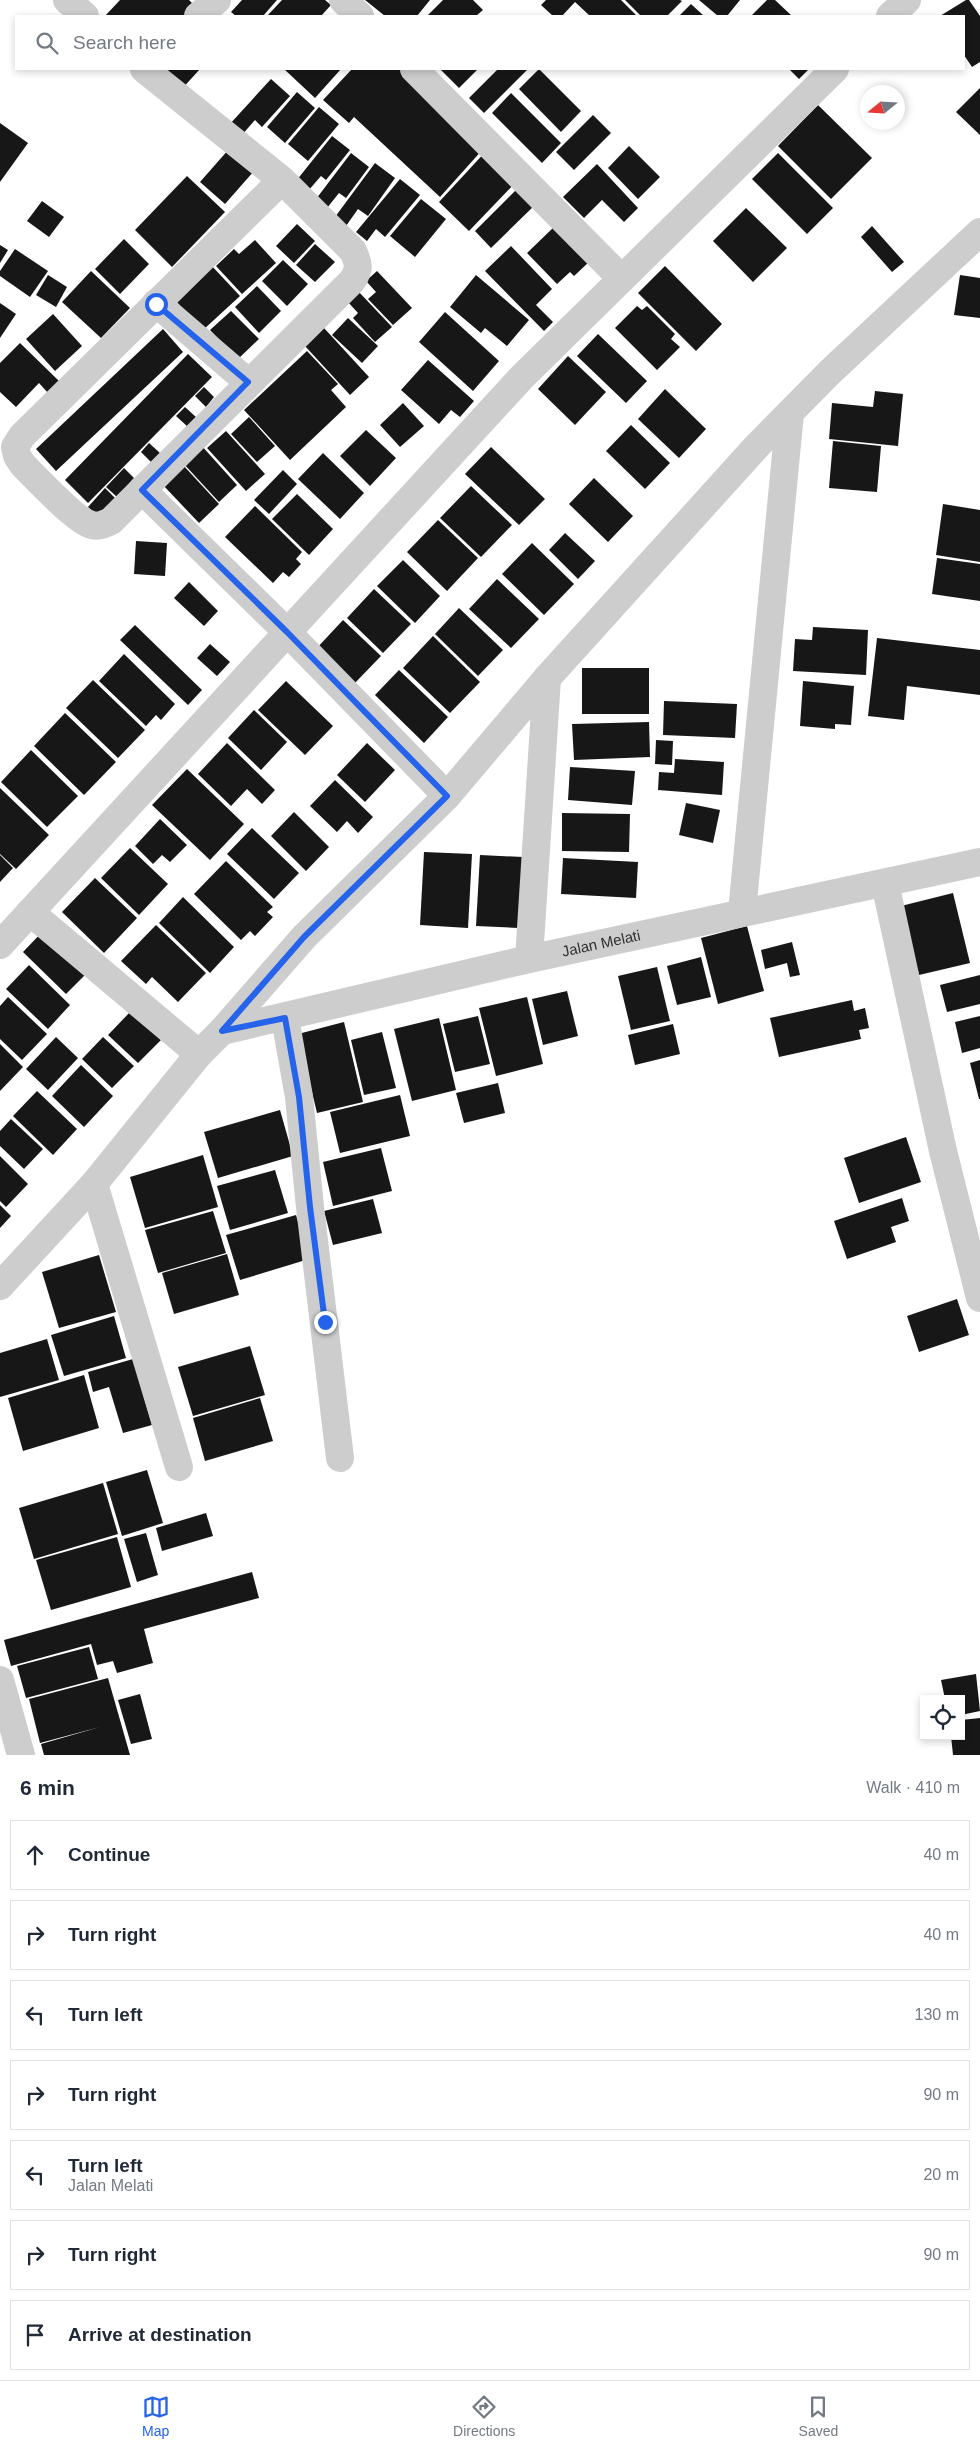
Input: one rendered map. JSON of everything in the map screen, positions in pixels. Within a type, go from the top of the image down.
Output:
[{"type":"street","points":[[67,0],[84,15]]},
{"type":"street","points":[[199,15],[217,0]]},
{"type":"street","points":[[343,0],[359,15]]},
{"type":"street","points":[[891,15],[908,0]]},
{"type":"street","points":[[146,70],[282,180],[353,251],[358,261],[359,271],[352,281],[248,382],[111,521],[99,526],[90,525],[73,513],[23,465],[16,456],[15,447],[22,436],[282,180]]},
{"type":"street","points":[[415,70],[621,278]]},
{"type":"street","points":[[0,946],[522,377],[834,70]]},
{"type":"street","points":[[0,1286],[94,1184],[199,1054],[222,1031],[304,937],[447,796],[547,678],[790,413],[911,294],[980,232]]},
{"type":"street","points":[[156,304],[248,382]]},
{"type":"street","points":[[742,912],[790,413]]},
{"type":"street","points":[[142,490],[287,632],[447,796]]},
{"type":"street","points":[[529,959],[547,678]]},
{"type":"street","name":"Jalan Melati","points":[[222,1031],[285,1018],[529,959],[658,933],[742,912],[980,862]]},
{"type":"street","points":[[885,883],[943,1151],[980,1298]]},
{"type":"street","points":[[30,912],[199,1054]]},
{"type":"street","points":[[285,1018],[299,1097],[340,1458]]},
{"type":"street","points":[[94,1184],[179,1467]]},
{"type":"street","points":[[0,1680],[21,1755]]},
{"type":"building","points":[[120,0],[189,0],[194,5],[185,15],[106,15]]},
{"type":"building","points":[[242,0],[277,0],[264,15],[235,15],[231,12]]},
{"type":"building","points":[[282,0],[325,0],[331,5],[322,15],[268,15]]},
{"type":"building","points":[[365,0],[430,0],[418,15],[384,15]]},
{"type":"building","points":[[443,0],[473,0],[483,10],[477,15],[428,15]]},
{"type":"building","points":[[546,0],[621,0],[636,15],[589,15],[575,2],[563,15],[552,15],[541,5]]},
{"type":"building","points":[[625,0],[682,1],[668,15],[640,15]]},
{"type":"building","points":[[699,0],[740,0],[728,15],[717,15]]},
{"type":"building","points":[[767,0],[775,0],[791,15],[752,15]]},
{"type":"building","points":[[969,0],[980,16],[980,62],[972,67],[965,56],[965,15],[942,15]]},
{"type":"building","points":[[691,4],[703,15],[680,15]]},
{"type":"building","points":[[156,70],[199,70],[180,91]]},
{"type":"building","points":[[285,70],[340,70],[315,98]]},
{"type":"building","points":[[351,70],[400,70],[484,148],[440,197],[354,117],[349,123],[323,100]]},
{"type":"building","points":[[441,70],[477,70],[459,88]]},
{"type":"building","points":[[497,70],[527,70],[484,113],[469,98]]},
{"type":"building","points":[[540,70],[581,111],[561,132],[519,89]]},
{"type":"building","points":[[790,70],[808,70],[799,79]]},
{"type":"building","points":[[271,79],[290,96],[262,127],[255,120],[241,136],[229,125]]},
{"type":"building","points":[[980,88],[980,135],[956,112]]},
{"type":"building","points":[[297,92],[315,108],[285,143],[267,127]]},
{"type":"building","points":[[511,93],[561,143],[542,163],[492,113]]},
{"type":"building","points":[[818,105],[872,158],[831,199],[778,146]]},
{"type":"building","points":[[319,107],[339,124],[308,161],[288,144]]},
{"type":"building","points":[[593,115],[611,133],[574,170],[556,152]]},
{"type":"building","points":[[0,123],[28,143],[0,182]]},
{"type":"building","points":[[332,136],[350,150],[326,180],[321,176],[308,191],[296,181]]},
{"type":"building","points":[[629,146],[660,177],[638,199],[608,168]]},
{"type":"building","points":[[229,149],[254,171],[225,204],[200,182]]},
{"type":"building","points":[[488,149],[519,179],[469,231],[439,202]]},
{"type":"building","points":[[351,153],[369,167],[346,198],[339,193],[327,208],[316,199]]},
{"type":"building","points":[[778,153],[833,208],[807,234],[752,179]]},
{"type":"building","points":[[375,163],[395,178],[368,216],[358,209],[346,226],[335,217]]},
{"type":"building","points":[[597,164],[638,208],[624,222],[602,200],[584,218],[563,197]]},
{"type":"building","points":[[187,176],[225,212],[172,267],[135,230]]},
{"type":"building","points":[[400,179],[420,195],[385,237],[376,229],[367,241],[356,232]]},
{"type":"building","points":[[520,186],[537,203],[491,248],[475,231]]},
{"type":"building","points":[[421,199],[446,219],[415,257],[390,236]]},
{"type":"building","points":[[42,201],[64,217],[49,237],[27,221]]},
{"type":"building","points":[[746,208],[787,248],[753,282],[713,241]]},
{"type":"building","points":[[297,224],[315,241],[294,263],[276,246]]},
{"type":"building","points":[[556,225],[590,261],[574,276],[570,272],[557,284],[527,253]]},
{"type":"building","points":[[872,226],[904,262],[892,272],[861,237]]},
{"type":"building","points":[[124,239],[149,264],[120,294],[95,269]]},
{"type":"building","points":[[255,240],[276,263],[242,294],[216,266],[234,249],[239,254]]},
{"type":"building","points":[[315,244],[335,262],[315,282],[296,265]]},
{"type":"building","points":[[0,245],[8,250],[0,263]]},
{"type":"building","points":[[511,246],[552,289],[536,305],[553,322],[544,331],[485,271]]},
{"type":"building","points":[[15,249],[48,271],[30,297],[0,276],[0,271]]},
{"type":"building","points":[[283,260],[308,284],[287,306],[262,281]]},
{"type":"building","points":[[210,264],[240,296],[203,330],[173,298]]},
{"type":"building","points":[[665,266],[722,324],[696,351],[638,293]]},
{"type":"building","points":[[91,271],[130,308],[101,338],[62,302]]},
{"type":"building","points":[[377,271],[412,308],[393,325],[368,299],[376,292],[366,281]]},
{"type":"building","points":[[48,275],[67,287],[56,307],[36,295]]},
{"type":"building","points":[[476,275],[529,320],[507,346],[485,328],[481,333],[450,307]]},
{"type":"building","points":[[960,275],[980,278],[980,318],[954,315]]},
{"type":"building","points":[[257,286],[281,311],[259,333],[235,307]]},
{"type":"building","points":[[358,291],[392,327],[375,342],[353,318],[358,313],[347,301]]},
{"type":"building","points":[[0,303],[16,314],[0,338]]},
{"type":"building","points":[[637,306],[642,310],[647,306],[675,334],[671,339],[680,347],[657,370],[615,328]]},
{"type":"building","points":[[231,311],[259,339],[238,359],[210,330]]},
{"type":"building","points":[[445,312],[499,361],[473,391],[419,342]]},
{"type":"building","points":[[53,314],[82,346],[55,371],[26,339]]},
{"type":"building","points":[[348,318],[378,346],[362,363],[332,335]]},
{"type":"building","points":[[324,328],[369,377],[350,395],[305,346]]},
{"type":"building","points":[[163,329],[183,352],[56,471],[36,449]]},
{"type":"building","points":[[598,334],[647,381],[626,403],[577,356]]},
{"type":"building","points":[[20,343],[59,381],[48,393],[39,383],[16,407],[0,392],[0,363]]},
{"type":"building","points":[[307,351],[338,384],[331,390],[346,407],[290,460],[244,410]]},
{"type":"building","points":[[188,354],[212,377],[88,503],[65,480]]},
{"type":"building","points":[[568,356],[606,392],[575,425],[538,389]]},
{"type":"building","points":[[428,360],[474,401],[460,417],[451,410],[439,424],[401,390]]},
{"type":"building","points":[[204,387],[214,397],[206,407],[195,396]]},
{"type":"building","points":[[665,389],[706,429],[679,458],[638,419]]},
{"type":"building","points":[[875,391],[903,394],[898,446],[829,439],[832,403],[873,407]]},
{"type":"building","points":[[403,403],[424,426],[400,447],[380,425]]},
{"type":"building","points":[[185,407],[197,418],[188,427],[176,416]]},
{"type":"building","points":[[249,417],[275,446],[257,462],[231,434]]},
{"type":"building","points":[[631,425],[670,463],[645,489],[606,451]]},
{"type":"building","points":[[366,430],[396,458],[370,486],[340,456]]},
{"type":"building","points":[[226,431],[265,474],[246,491],[207,448]]},
{"type":"building","points":[[833,441],[881,446],[877,492],[829,488]]},
{"type":"building","points":[[149,443],[160,453],[151,462],[141,452]]},
{"type":"building","points":[[201,445],[237,485],[219,502],[183,463]]},
{"type":"building","points":[[491,447],[545,499],[519,525],[465,474]]},
{"type":"building","points":[[323,453],[364,493],[340,519],[298,479]]},
{"type":"building","points":[[183,465],[219,504],[199,523],[162,484]]},
{"type":"building","points":[[124,468],[134,478],[117,497],[106,487]]},
{"type":"building","points":[[283,470],[297,484],[269,514],[254,500]]},
{"type":"building","points":[[594,478],[633,516],[608,542],[569,504]]},
{"type":"building","points":[[471,486],[512,525],[481,557],[440,518]]},
{"type":"building","points":[[105,488],[115,498],[98,516],[88,507]]},
{"type":"building","points":[[297,494],[333,529],[309,555],[272,519]]},
{"type":"building","points":[[943,504],[980,510],[980,562],[936,555]]},
{"type":"building","points":[[255,506],[302,552],[296,559],[301,564],[289,577],[283,572],[273,583],[225,537]]},
{"type":"building","points":[[438,520],[478,558],[447,591],[407,552]]},
{"type":"building","points":[[565,533],[595,561],[578,579],[549,550]]},
{"type":"building","points":[[136,541],[167,543],[165,576],[134,574]]},
{"type":"building","points":[[532,543],[574,584],[544,615],[502,574]]},
{"type":"building","points":[[937,558],[980,564],[980,601],[932,594]]},
{"type":"building","points":[[403,560],[440,596],[415,623],[377,586]]},
{"type":"building","points":[[497,579],[539,619],[511,648],[469,609]]},
{"type":"building","points":[[189,582],[218,611],[204,626],[174,598]]},
{"type":"building","points":[[374,589],[411,624],[383,653],[347,618]]},
{"type":"building","points":[[459,608],[503,650],[478,676],[435,634]]},
{"type":"building","points":[[343,620],[381,656],[353,685],[316,649]]},
{"type":"building","points":[[135,625],[202,690],[188,705],[120,640]]},
{"type":"building","points":[[813,627],[868,630],[866,675],[793,671],[795,639],[812,640]]},
{"type":"building","points":[[433,636],[480,682],[450,713],[403,668]]},
{"type":"building","points":[[877,638],[980,650],[980,695],[907,686],[904,720],[868,716]]},
{"type":"building","points":[[210,644],[230,662],[217,676],[197,658]]},
{"type":"building","points":[[124,654],[175,704],[161,720],[156,715],[146,726],[99,681]]},
{"type":"building","points":[[582,668],[649,668],[649,714],[582,714]]},
{"type":"building","points":[[399,670],[448,717],[424,743],[375,695]]},
{"type":"building","points":[[93,680],[145,730],[118,758],[66,708]]},
{"type":"building","points":[[286,681],[333,726],[305,755],[258,710]]},
{"type":"building","points":[[803,681],[854,686],[851,725],[835,724],[835,729],[800,726]]},
{"type":"building","points":[[664,701],[737,704],[735,738],[663,735]]},
{"type":"building","points":[[254,710],[287,742],[261,770],[228,738]]},
{"type":"building","points":[[65,713],[116,762],[84,795],[34,746]]},
{"type":"building","points":[[649,722],[650,757],[574,760],[572,724]]},
{"type":"building","points":[[656,740],[673,741],[672,765],[655,764]]},
{"type":"building","points":[[227,743],[275,790],[262,804],[247,789],[231,806],[198,774]]},
{"type":"building","points":[[367,743],[395,770],[365,802],[337,775]]},
{"type":"building","points":[[31,750],[78,796],[47,827],[1,782]]},
{"type":"building","points":[[675,759],[724,762],[722,795],[658,790],[659,772],[674,773]]},
{"type":"building","points":[[570,767],[635,771],[632,805],[568,800]]},
{"type":"building","points":[[187,769],[244,824],[210,860],[152,805]]},
{"type":"building","points":[[335,780],[373,817],[358,833],[347,821],[337,832],[310,806]]},
{"type":"building","points":[[0,788],[49,835],[16,869],[0,854]]},
{"type":"building","points":[[686,803],[720,810],[713,843],[679,835]]},
{"type":"building","points":[[294,812],[329,847],[306,871],[271,836]]},
{"type":"building","points":[[562,813],[630,814],[629,852],[562,851]]},
{"type":"building","points":[[160,819],[187,845],[170,862],[162,855],[153,864],[135,846]]},
{"type":"building","points":[[252,828],[299,873],[274,899],[227,854]]},
{"type":"building","points":[[130,848],[168,884],[139,915],[101,878]]},
{"type":"building","points":[[424,852],[472,854],[468,928],[420,925]]},
{"type":"building","points":[[0,855],[13,868],[0,882]]},
{"type":"building","points":[[480,855],[523,857],[519,928],[476,926]]},
{"type":"building","points":[[563,858],[638,862],[636,898],[561,894]]},
{"type":"building","points":[[226,861],[273,907],[267,912],[273,917],[255,936],[250,931],[241,940],[194,894]]},
{"type":"building","points":[[95,878],[137,918],[104,953],[62,912]]},
{"type":"building","points":[[953,893],[970,963],[919,975],[901,906]]},
{"type":"building","points":[[183,897],[234,947],[210,973],[159,923]]},
{"type":"building","points":[[156,925],[206,973],[178,1002],[152,977],[146,984],[121,961]]},
{"type":"building","points":[[747,926],[764,991],[718,1004],[701,938]]},
{"type":"building","points":[[45,929],[89,971],[66,994],[23,952]]},
{"type":"building","points":[[792,942],[800,975],[790,977],[787,963],[765,969],[761,950]]},
{"type":"building","points":[[701,957],[711,997],[677,1005],[667,966]]},
{"type":"building","points":[[29,965],[70,1005],[48,1029],[6,989]]},
{"type":"building","points":[[657,967],[670,1021],[631,1030],[618,976]]},
{"type":"building","points":[[980,975],[980,1004],[947,1012],[940,985]]},
{"type":"building","points":[[567,991],[578,1036],[543,1045],[532,999]]},
{"type":"building","points":[[8,997],[47,1034],[22,1060],[0,1039],[0,1006]]},
{"type":"building","points":[[527,997],[543,1064],[496,1076],[479,1008]]},
{"type":"building","points":[[852,1000],[854,1011],[865,1008],[869,1028],[859,1030],[861,1039],[779,1057],[770,1018]]},
{"type":"building","points":[[131,1011],[161,1040],[138,1063],[108,1035]]},
{"type":"building","points":[[478,1016],[490,1064],[455,1072],[443,1024]]},
{"type":"building","points":[[980,1016],[980,1048],[962,1053],[955,1022]]},
{"type":"building","points":[[439,1018],[456,1090],[412,1101],[394,1029]]},
{"type":"building","points":[[344,1022],[363,1102],[317,1113],[298,1034]]},
{"type":"building","points":[[673,1024],[680,1054],[635,1065],[628,1035]]},
{"type":"building","points":[[382,1032],[396,1088],[364,1095],[351,1040]]},
{"type":"building","points":[[56,1037],[78,1058],[48,1090],[26,1069]]},
{"type":"building","points":[[103,1037],[134,1066],[112,1088],[82,1059]]},
{"type":"building","points":[[0,1044],[23,1067],[0,1091]]},
{"type":"building","points":[[980,1060],[980,1099],[979,1099],[970,1063]]},
{"type":"building","points":[[81,1065],[113,1096],[84,1127],[52,1096]]},
{"type":"building","points":[[498,1083],[505,1113],[464,1123],[456,1093]]},
{"type":"building","points":[[37,1091],[77,1129],[53,1155],[13,1116]]},
{"type":"building","points":[[400,1095],[410,1136],[340,1153],[330,1112]]},
{"type":"building","points":[[280,1110],[293,1156],[218,1178],[204,1132]]},
{"type":"building","points":[[11,1119],[43,1149],[24,1169],[0,1146],[0,1131]]},
{"type":"building","points":[[906,1137],[921,1182],[859,1203],[844,1158]]},
{"type":"building","points":[[381,1148],[392,1191],[333,1206],[323,1162]]},
{"type":"building","points":[[203,1155],[218,1207],[145,1228],[130,1177]]},
{"type":"building","points":[[0,1156],[28,1184],[6,1207],[0,1201]]},
{"type":"building","points":[[275,1170],[288,1213],[230,1230],[217,1186]]},
{"type":"building","points":[[902,1198],[909,1221],[891,1227],[896,1242],[847,1259],[834,1221]]},
{"type":"building","points":[[373,1199],[382,1233],[333,1245],[324,1211]]},
{"type":"building","points":[[0,1205],[11,1216],[0,1228]]},
{"type":"building","points":[[213,1211],[226,1253],[158,1273],[145,1230]]},
{"type":"building","points":[[296,1215],[309,1259],[240,1280],[226,1235]]},
{"type":"building","points":[[227,1254],[239,1295],[174,1314],[162,1273]]},
{"type":"building","points":[[99,1255],[116,1312],[59,1328],[42,1272]]},
{"type":"building","points":[[957,1299],[969,1335],[919,1352],[907,1316]]},
{"type":"building","points":[[114,1316],[126,1358],[64,1376],[51,1335]]},
{"type":"building","points":[[47,1339],[59,1380],[0,1397],[0,1353]]},
{"type":"building","points":[[250,1346],[265,1395],[193,1416],[178,1367]]},
{"type":"building","points":[[133,1359],[152,1425],[123,1433],[109,1387],[93,1392],[88,1372]]},
{"type":"building","points":[[84,1375],[99,1428],[23,1451],[8,1398]]},
{"type":"building","points":[[260,1398],[273,1441],[205,1461],[193,1418]]},
{"type":"building","points":[[147,1470],[163,1523],[122,1536],[106,1482]]},
{"type":"building","points":[[103,1483],[118,1534],[34,1559],[19,1508]]},
{"type":"building","points":[[206,1513],[213,1536],[162,1551],[156,1528]]},
{"type":"building","points":[[146,1533],[158,1575],[137,1582],[124,1539]]},
{"type":"building","points":[[117,1537],[131,1587],[51,1610],[36,1560]]},
{"type":"building","points":[[252,1572],[259,1598],[144,1629],[153,1663],[117,1673],[113,1661],[97,1665],[91,1644],[11,1666],[4,1640]]},
{"type":"building","points":[[89,1647],[98,1679],[26,1698],[17,1666]]},
{"type":"building","points":[[976,1674],[980,1711],[965,1714],[965,1695],[944,1695],[941,1680]]},
{"type":"building","points":[[108,1678],[130,1755],[44,1755],[41,1744],[100,1727],[40,1743],[29,1699]]},
{"type":"building","points":[[140,1694],[152,1739],[131,1744],[118,1700]]},
{"type":"building","points":[[980,1718],[980,1755],[953,1755],[951,1740],[965,1740],[965,1720]]},
{"type":"route","points":[[156,304],[248,382],[142,490],[287,632],[447,796],[304,937],[222,1031],[285,1018],[299,1097],[310,1207],[325,1322]]}]
